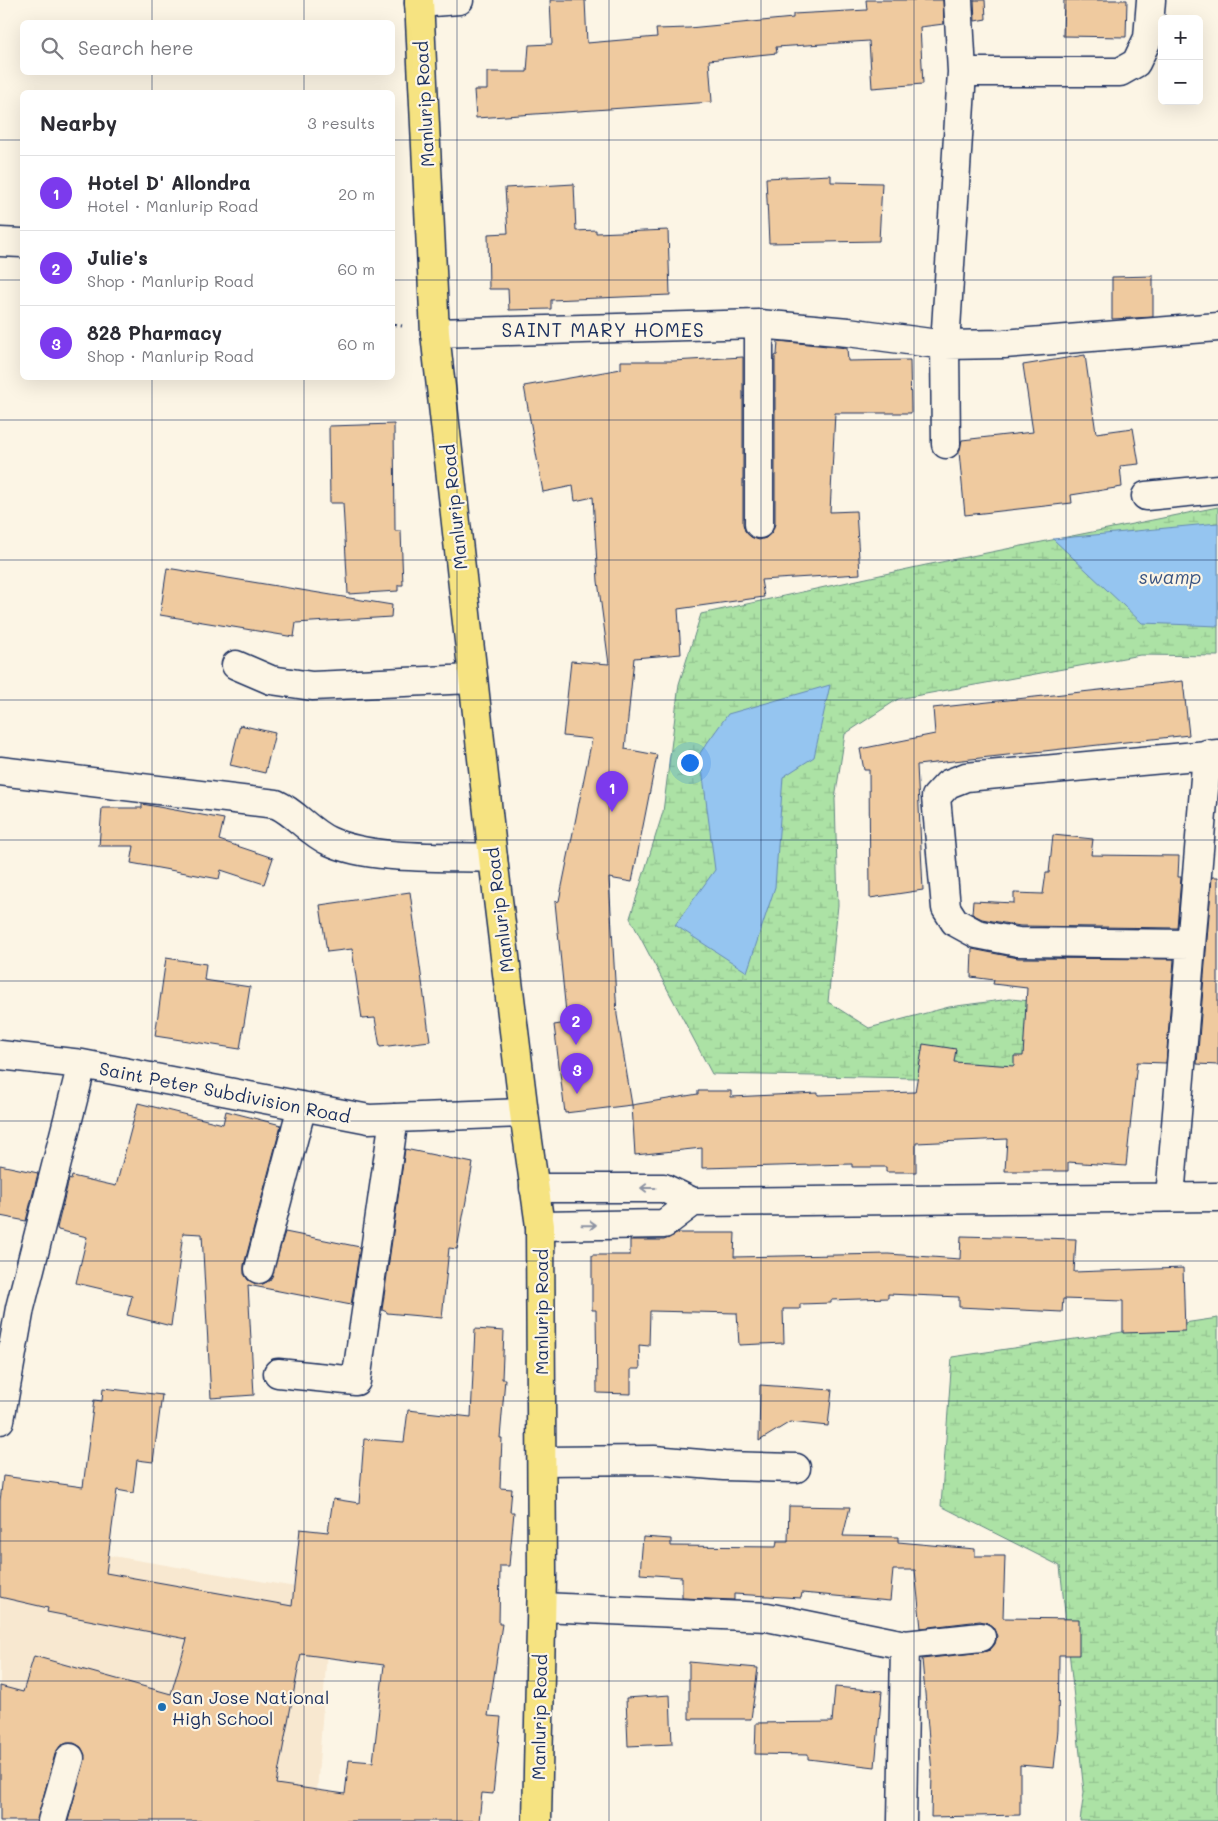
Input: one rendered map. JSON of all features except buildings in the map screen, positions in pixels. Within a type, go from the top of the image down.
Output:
[{"type":"main road","name":"Manlurip Road","points":[[419,1],[435,333],[493,858],[524,1113],[540,1226],[542,1608],[537,1821]]},
{"type":"street","points":[[419,1],[459,0]]},
{"type":"street","points":[[946,444],[946,345],[962,72],[958,0]]},
{"type":"street","points":[[962,72],[1120,72],[1136,63],[1148,38],[1151,0]]},
{"type":"street","points":[[0,242],[20,243]]},
{"type":"street","points":[[759,324],[759,524]]},
{"type":"street","points":[[435,333],[759,324],[848,332],[946,345],[1004,344],[1218,328]]},
{"type":"street","points":[[1146,496],[1218,489]]},
{"type":"street","points":[[236,666],[271,680],[312,686],[473,679]]},
{"type":"street","points":[[1170,1197],[1190,944],[1213,754],[966,777],[948,784],[936,797],[946,908],[955,922],[977,934],[1018,942],[1190,944]]},
{"type":"street","points":[[0,771],[276,804],[289,810],[302,823],[328,841],[361,853],[493,858]]},
{"type":"street","points":[[0,1055],[82,1064]]},
{"type":"street","name":"Saint Peter Subdivision Road","points":[[0,1420],[10,1306],[82,1064],[369,1119],[524,1113]]},
{"type":"street","points":[[259,1269],[302,1106]]},
{"type":"street","points":[[278,1373],[356,1381],[394,1118]]},
{"type":"street","points":[[534,1188],[664,1188],[693,1202],[1218,1197]]},
{"type":"street","points":[[540,1226],[664,1224],[693,1202]]},
{"type":"street","points":[[542,1461],[654,1460],[724,1466],[796,1468]]},
{"type":"street","points":[[542,1608],[767,1617],[905,1645],[981,1637]]},
{"type":"street","points":[[902,1821],[905,1645]]},
{"type":"street","points":[[52,1821],[70,1758]]},
{"type":"shaded area","name":"San Jose National High School","points":[[0,1537],[331,1593],[315,1821],[0,1821]]},
{"type":"green space","points":[[1218,507],[1218,656],[1140,655],[898,699],[845,734],[835,799],[838,905],[828,1002],[869,1028],[949,1007],[1010,999],[1072,1005],[1068,1081],[712,1074],[630,918],[663,812],[679,684],[701,614],[926,565]]},
{"type":"green space","points":[[1218,1318],[1218,1821],[1080,1821],[1084,1792],[1060,1566],[941,1506],[952,1357]]},
{"type":"water","name":"swamp","points":[[1218,523],[1218,626],[1142,623],[1053,539]]},
{"type":"water","points":[[830,685],[814,757],[783,777],[775,887],[747,972],[675,925],[715,870],[700,753],[728,714]]},
{"type":"place","name":"Hotel D' Allondra","points":[[612,812]]},
{"type":"place","name":"Julie's","points":[[576,1045]]},
{"type":"place","name":"828 Pharmacy","points":[[577,1094]]},
{"type":"place","name":"San Jose National High School","points":[[162,1707]]},
{"type":"district","name":"SAINT MARY HOMES","points":[[603,329]]}]
